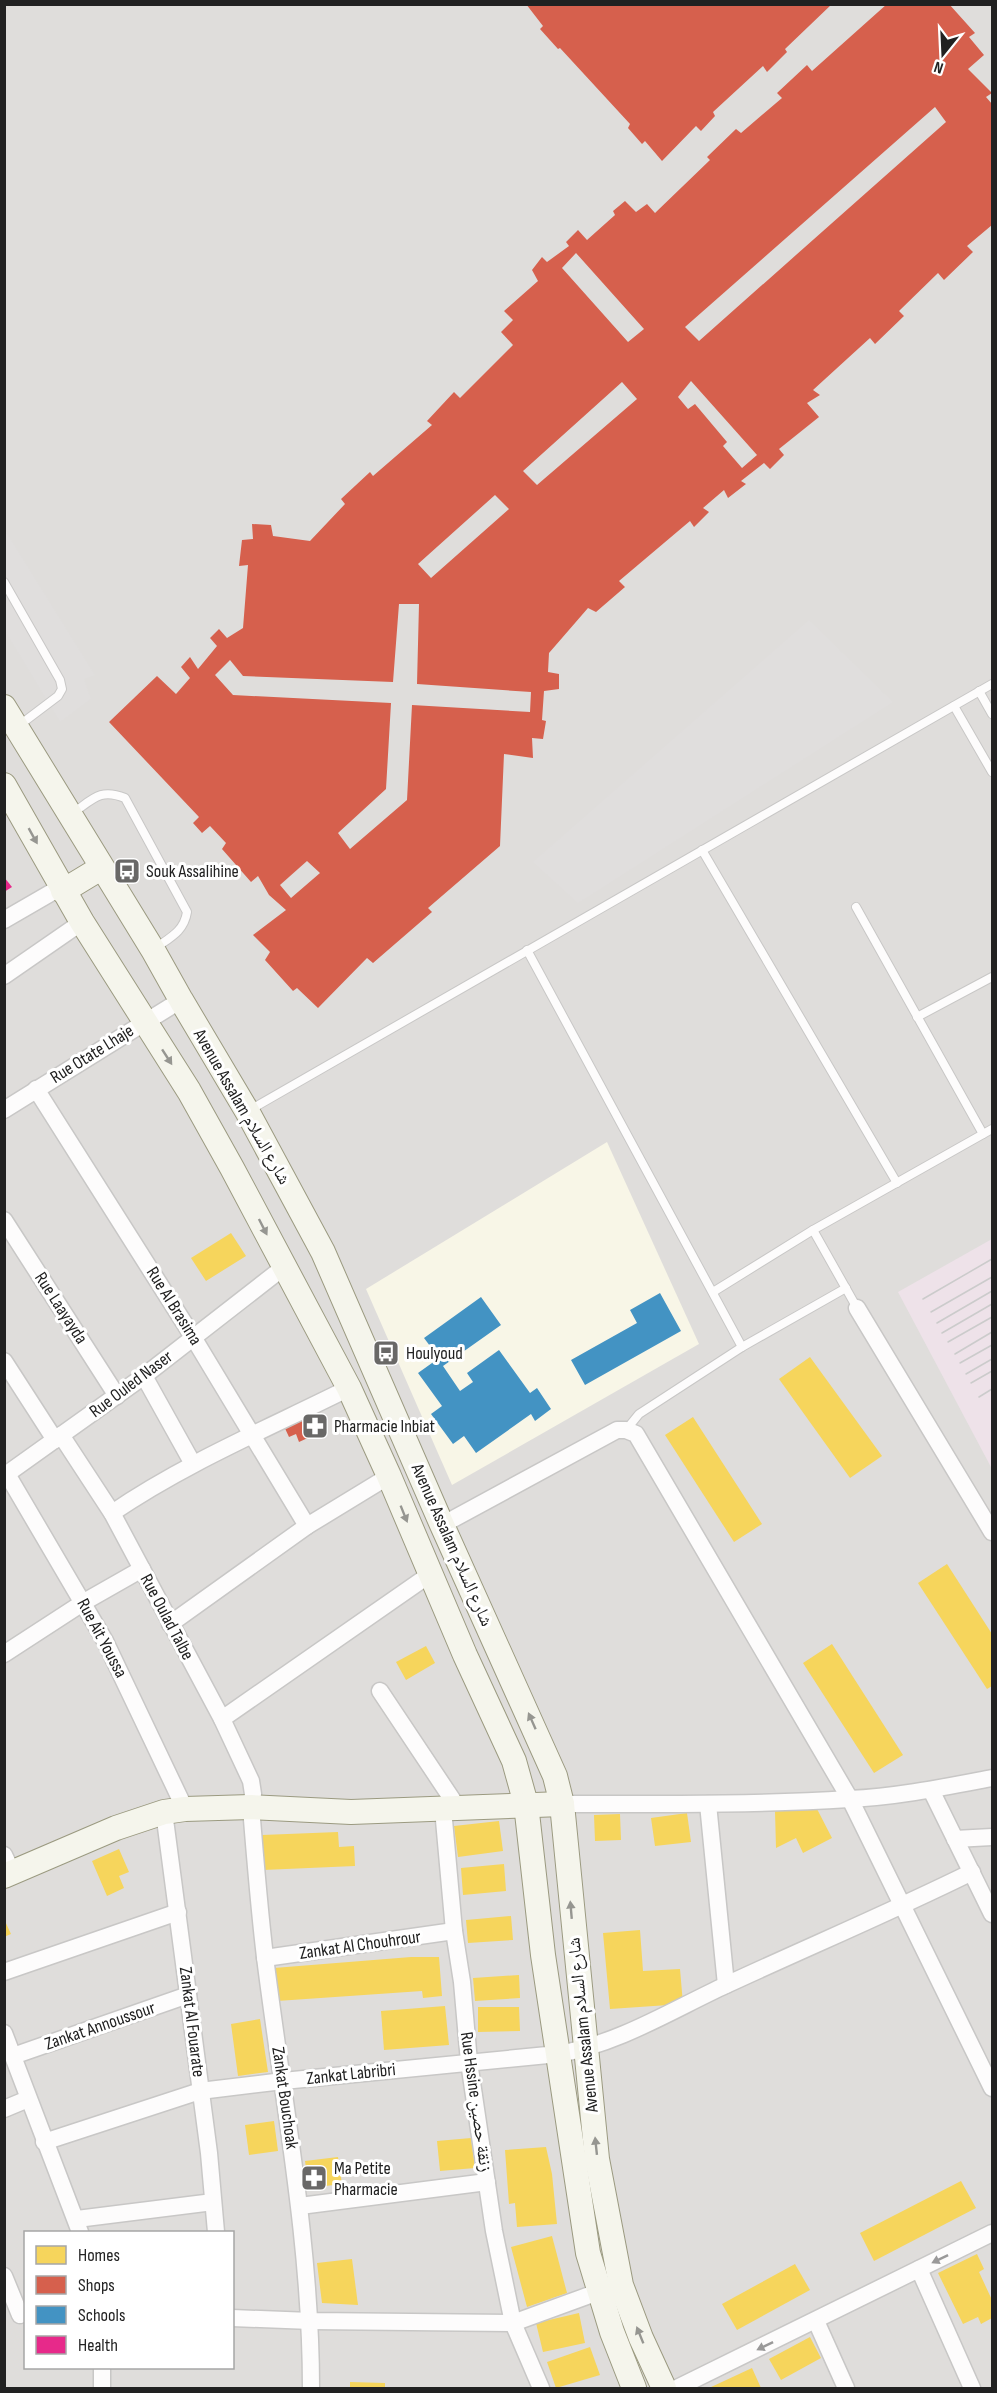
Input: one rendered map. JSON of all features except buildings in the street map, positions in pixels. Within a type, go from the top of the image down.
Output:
[{"type":"street","name":"Avenue Assalam شارع السلام","points":[[11,717],[153,950],[180,1000],[247,1111],[323,1252],[557,1782],[562,1804],[610,2288],[634,2388]]},
{"type":"street","name":"Avenue Assalam شارع السلام","points":[[4,785],[62,889],[205,1120],[349,1388],[389,1476],[429,1575],[514,1761],[526,1804],[543,1955],[583,2227],[610,2288],[641,2338],[664,2388]]},
{"type":"street","points":[[4,921],[101,867]]},
{"type":"street","points":[[4,975],[82,922]]},
{"type":"street","name":"Rue Otate Lhaje","points":[[4,1110],[180,1000]]},
{"type":"street","name":"Rue Al Brasima","points":[[36,1089],[193,1336],[307,1526]]},
{"type":"street","name":"Rue Laayayda","points":[[4,1220],[117,1396]]},
{"type":"street","name":"Rue Ouled Naser","points":[[6,1475],[144,1376],[284,1267]]},
{"type":"street","points":[[857,1308],[993,1532]]},
{"type":"street","name":"Rue Oulad Talbe","points":[[4,1361],[112,1513],[222,1719],[251,1781],[253,1794],[251,1807]]},
{"type":"street","points":[[144,1376],[193,1464]]},
{"type":"street","points":[[112,1513],[193,1464],[349,1388]]},
{"type":"street","points":[[442,1525],[617,1430],[626,1430],[636,1434],[850,1799],[902,1906],[988,2067],[993,2088]]},
{"type":"street","name":"Rue Ait Youssa","points":[[6,1475],[84,1602],[122,1675],[174,1811]]},
{"type":"street","points":[[170,1624],[307,1526],[389,1476]]},
{"type":"street","points":[[4,1654],[84,1602],[142,1569]]},
{"type":"street","points":[[222,1719],[429,1575]]},
{"type":"street","points":[[380,1691],[451,1809]]},
{"type":"street","points":[[7,1868],[116,1828],[174,1811],[251,1807],[351,1812],[526,1804],[708,1804],[850,1799],[932,1790],[993,1778]]},
{"type":"street","points":[[932,1790],[972,1872],[988,1893],[993,1914]]},
{"type":"street","points":[[708,1804],[726,1985]]},
{"type":"street","name":"Zankat Bouchoak","points":[[251,1807],[266,1958],[300,2206],[311,2321],[312,2388]]},
{"type":"street","name":"Rue Hssine زنقة حصين","points":[[451,1809],[454,1930],[462,1982],[469,2062],[487,2182],[513,2323],[541,2388]]},
{"type":"street","name":"Zankat Al Fouarate","points":[[174,1811],[178,1912],[216,2231]]},
{"type":"street","points":[[955,1839],[993,1837]]},
{"type":"street","name":"Zankat Labribri","points":[[44,2142],[200,2091],[558,2054],[586,2049],[651,2023],[726,1985],[972,1872]]},
{"type":"street","points":[[4,1972],[178,1912]]},
{"type":"street","name":"Zankat Al Chouhrour","points":[[266,1958],[454,1930]]},
{"type":"street","name":"Zankat Annoussour","points":[[13,2056],[188,1995]]},
{"type":"street","points":[[4,2033],[78,2226],[213,2202]]},
{"type":"street","points":[[4,2109],[28,2099]]},
{"type":"street","points":[[300,2206],[487,2182]]},
{"type":"street","points":[[677,2388],[993,2233]]},
{"type":"street","points":[[919,2269],[972,2388]]},
{"type":"street","points":[[4,2276],[17,2315]]},
{"type":"street","points":[[234,2318],[513,2323],[610,2288]]},
{"type":"street","points":[[816,2321],[846,2388]]},
{"type":"street","points":[[102,2369],[102,2388]]},
{"type":"lane","points":[[4,582],[60,680],[62,689],[58,696],[11,717]]},
{"type":"lane","points":[[247,1111],[993,684]]},
{"type":"lane","points":[[979,691],[993,714]]},
{"type":"lane","points":[[954,706],[993,772]]},
{"type":"lane","points":[[69,815],[101,794],[112,793],[125,798],[187,912],[186,922],[181,931],[153,950]]},
{"type":"lane","points":[[702,850],[897,1183]]},
{"type":"lane","points":[[856,907],[983,1134]]},
{"type":"lane","points":[[527,950],[742,1347]]},
{"type":"lane","points":[[917,1017],[993,976]]},
{"type":"lane","points":[[713,1292],[813,1230],[993,1129]]},
{"type":"lane","points":[[813,1230],[857,1308]]},
{"type":"lane","points":[[626,1430],[639,1414],[742,1347],[846,1288]]},
{"type":"shaded area","points":[[5,5],[992,5],[992,2388],[5,2388]]},
{"type":"shaded area","points":[[5,530],[95,675],[84,679],[91,699],[60,722],[5,631]]},
{"type":"shaded area","points":[[809,620],[893,702],[578,903],[533,862]]},
{"type":"shaded area","points":[[607,1142],[699,1344],[452,1485],[366,1289]]},
{"type":"shaded area","points":[[992,1239],[992,1469],[898,1292]]},
{"type":"tram line","points":[[923,1299],[992,1259]]},
{"type":"tram line","points":[[931,1312],[992,1277]]},
{"type":"tram line","points":[[937,1323],[992,1291]]},
{"type":"tram line","points":[[942,1333],[992,1304]]},
{"type":"tram line","points":[[948,1342],[992,1317]]},
{"type":"tram line","points":[[955,1354],[992,1332]]},
{"type":"tram line","points":[[960,1363],[992,1345]]},
{"type":"tram line","points":[[966,1374],[992,1359]]},
{"type":"tram line","points":[[971,1383],[992,1371]]},
{"type":"tram line","points":[[979,1397],[992,1389]]},
{"type":"place","name":"Souk Assalihine","points":[[127,871]]},
{"type":"place","name":"Houlyoud","points":[[386,1353]]},
{"type":"place","name":"Pharmacie Inbiat","points":[[315,1426]]},
{"type":"place","name":"Ma Petite Pharmacie","points":[[314,2178]]}]
